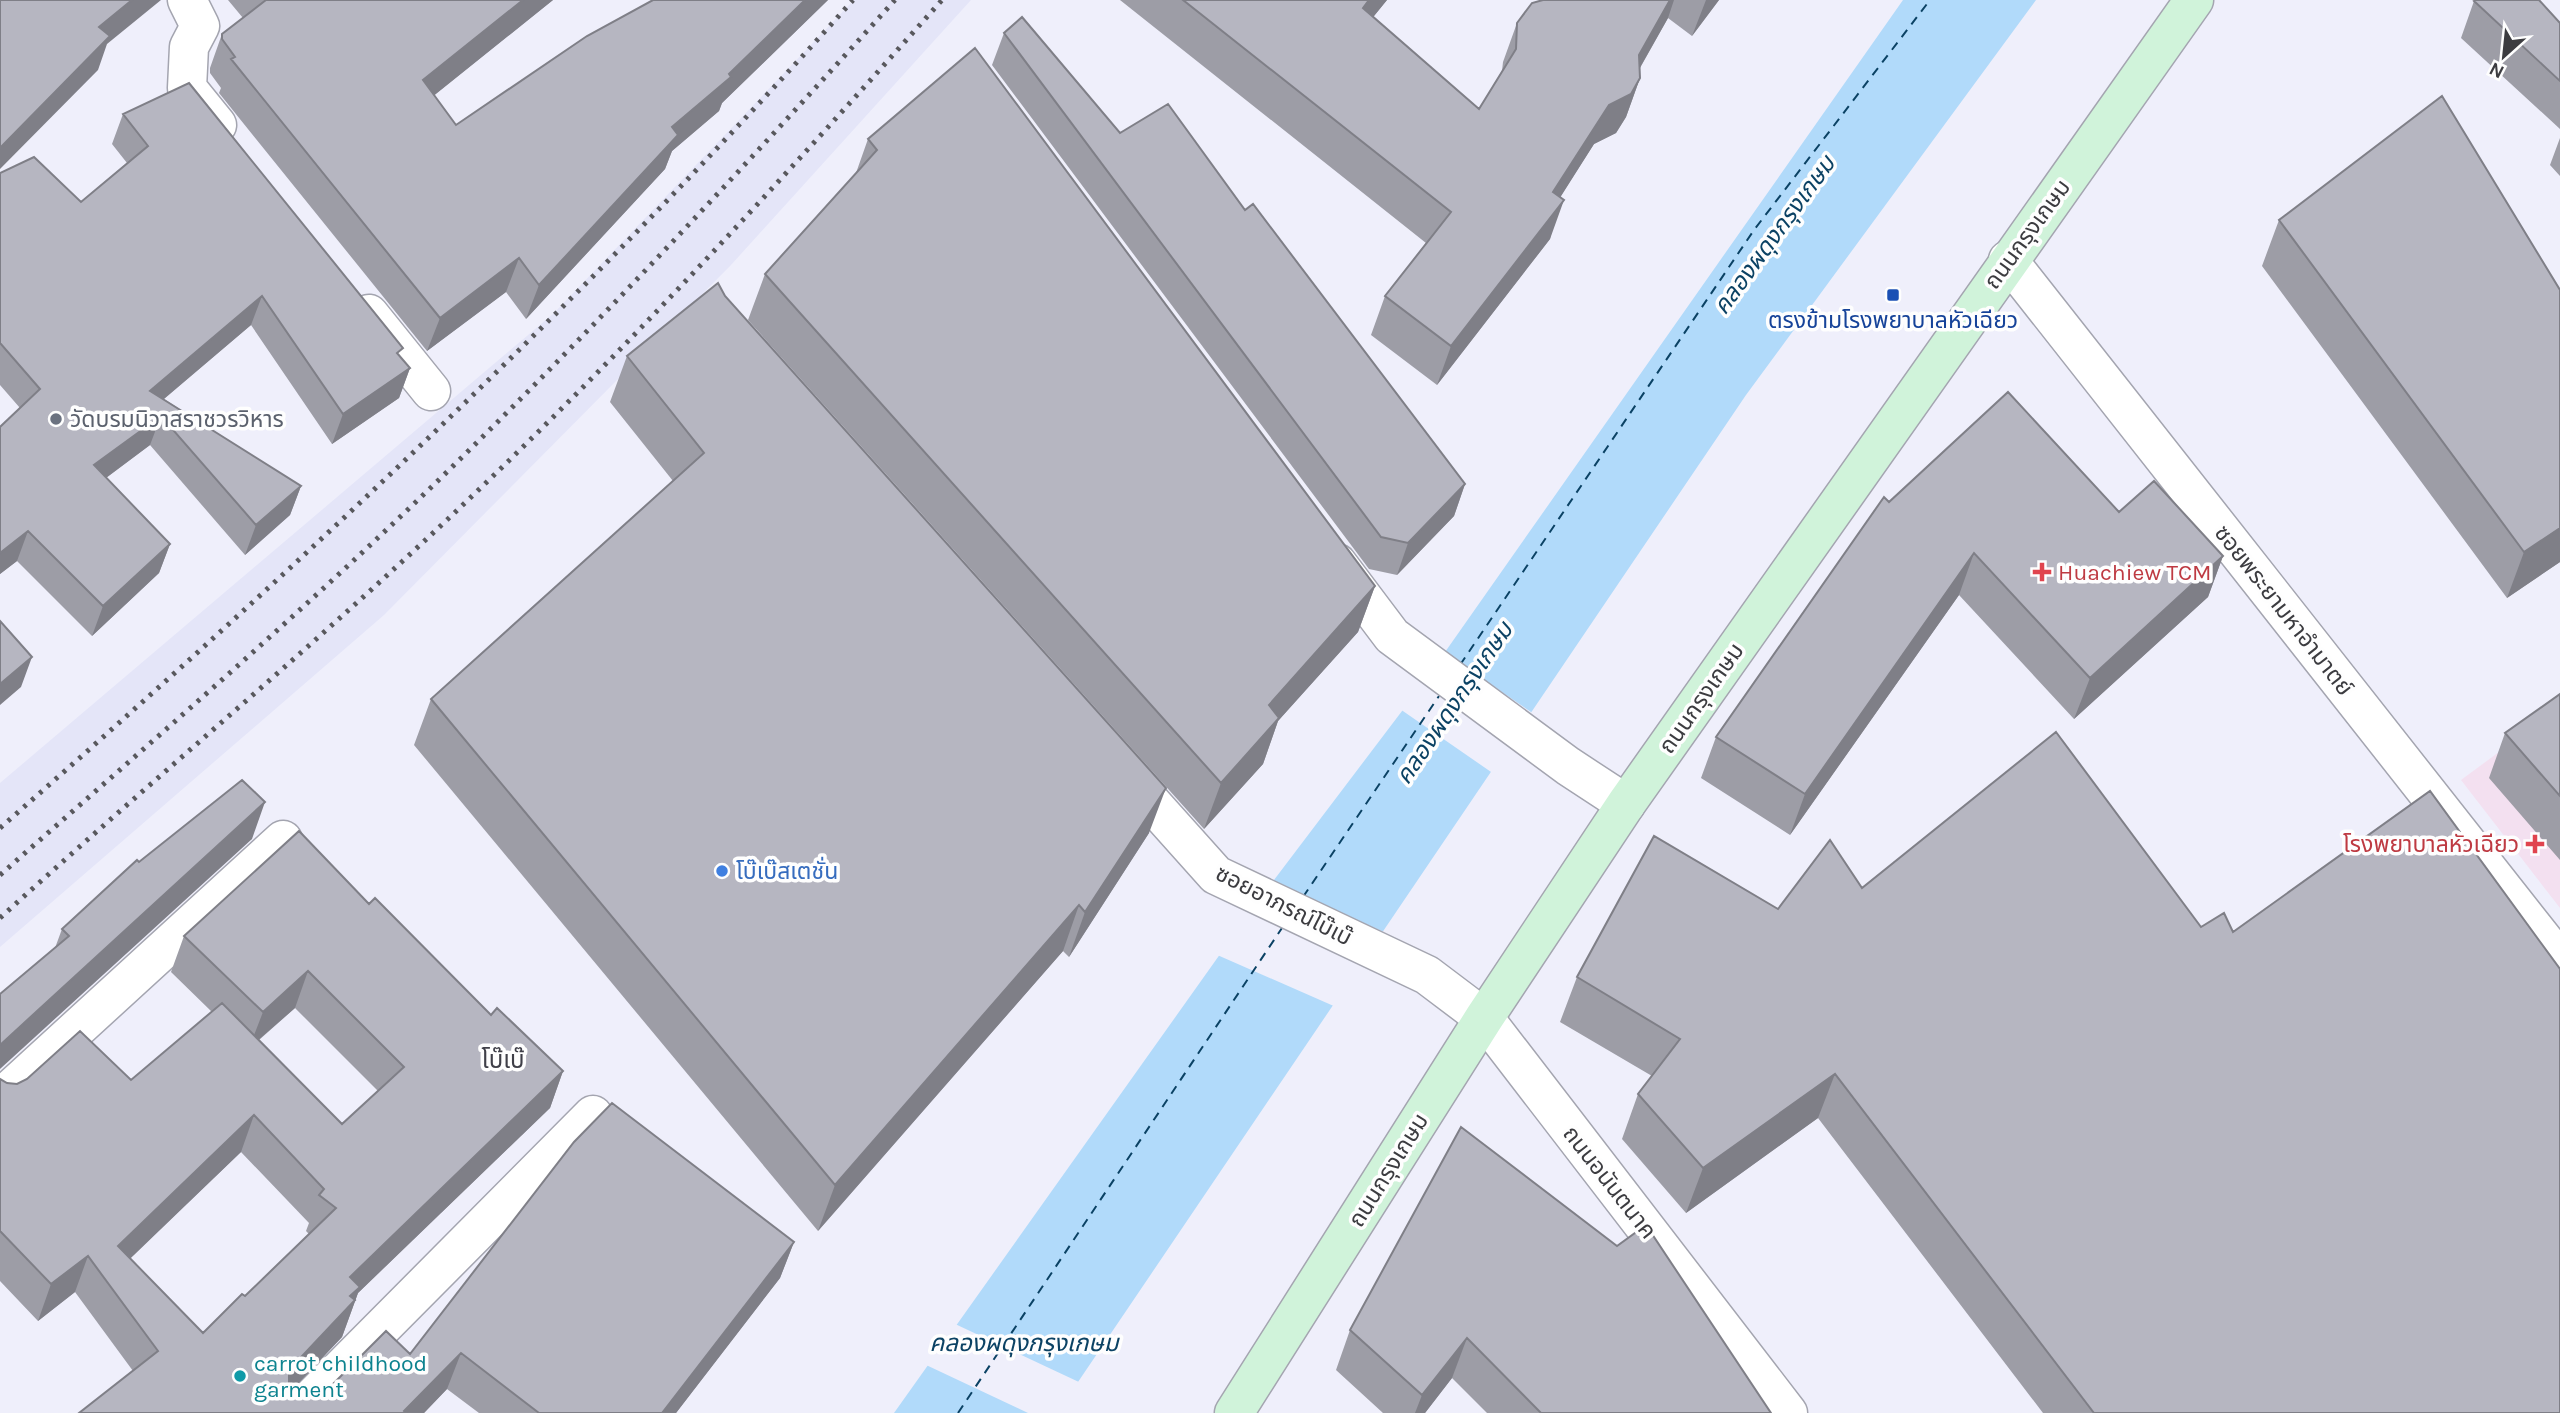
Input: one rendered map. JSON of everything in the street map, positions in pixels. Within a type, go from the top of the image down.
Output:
[{"type":"main road","name":"ถนนกรุงเกษม","points":[[1234,1413],[1484,1018],[1626,804],[2194,0]]},
{"type":"street","points":[[187,0],[200,26],[189,47],[187,88],[239,153]]},
{"type":"street","name":"ซอยพระยามหาอำมาตย์","points":[[2008,260],[2560,961]]},
{"type":"street","points":[[344,283],[431,391]]},
{"type":"street","points":[[1317,536],[1392,636],[1568,766],[1626,804]]},
{"type":"street","name":"ซอยอาภรณ์โบ๊เบ๊","points":[[1095,740],[1216,875],[1427,975],[1484,1018]]},
{"type":"street","points":[[0,1099],[283,840]]},
{"type":"street","name":"ถนนอนันตนาค","points":[[1484,1018],[1788,1413]]},
{"type":"street","points":[[297,1413],[593,1115]]},
{"type":"shaded area","points":[[854,0],[971,0],[731,265],[384,615],[0,947],[0,783],[554,313]]},
{"type":"shaded area","name":"โรงพยาบาลหัวเฉียว","points":[[2560,707],[2560,908],[2461,780]]},
{"type":"water","name":"คลองผดุงกรุงเกษม","points":[[1903,0],[2036,0],[1746,395],[1057,1413],[894,1413],[1255,905],[1424,682]]},
{"type":"pier","points":[[1442,651],[1534,714],[1494,774],[1400,709]]},
{"type":"pier","points":[[1269,881],[1386,933],[1336,1007],[1215,954]]},
{"type":"pier","points":[[953,1323],[1081,1383],[1061,1413],[1028,1413],[924,1364]]},
{"type":"building","points":[[0,0],[132,0],[99,27],[110,36],[0,148]]},
{"type":"building","points":[[266,0],[523,0],[423,80],[456,125],[587,36],[653,0],[805,0],[729,74],[731,77],[672,127],[678,135],[539,285],[519,258],[440,318],[231,59],[235,57],[222,39],[222,34]]},
{"type":"building","points":[[1183,0],[1369,0],[1363,8],[1479,109],[1516,49],[1517,23],[1532,3],[1543,0],[1670,0],[1639,55],[1640,78],[1631,94],[1609,105],[1553,192],[1564,200],[1451,346],[1385,296],[1451,212]]},
{"type":"building","points":[[2539,0],[2560,23],[2560,81],[2474,1]]},
{"type":"building","points":[[1022,17],[1120,133],[1168,104],[1245,210],[1253,204],[1465,484],[1408,543],[1381,537],[1004,33]]},
{"type":"building","points":[[975,48],[1375,586],[1269,705],[1279,718],[1221,783],[765,274],[877,150],[868,139]]},
{"type":"building","points":[[189,83],[403,348],[397,353],[410,368],[343,414],[262,296],[150,391],[301,486],[256,525],[161,416],[94,465],[170,544],[103,606],[28,531],[0,553],[0,427],[40,389],[0,343],[0,173],[34,157],[81,202],[148,146],[123,114]]},
{"type":"building","points":[[2442,96],[2560,290],[2560,528],[2524,552],[2279,220]]},
{"type":"building","points":[[718,283],[725,296],[1166,788],[1085,912],[1079,905],[835,1185],[431,699],[704,453],[627,356]]},
{"type":"building","points":[[2008,392],[2119,512],[2154,481],[2223,556],[2090,678],[1974,553],[1805,794],[1716,737],[1884,497],[1889,502]]},
{"type":"building","points":[[0,621],[32,657],[0,684]]},
{"type":"building","points":[[2560,694],[2560,796],[2505,733]]},
{"type":"building","points":[[2056,732],[2201,927],[2224,913],[2233,932],[2430,791],[2560,969],[2560,1413],[2094,1413],[1835,1074],[1703,1168],[1638,1094],[1680,1039],[1577,977],[1654,836],[1778,909],[1830,840],[1862,888]]},
{"type":"building","points":[[242,780],[265,802],[0,1045],[0,994],[69,936],[62,929],[137,860],[139,862]]},
{"type":"building","points":[[299,831],[369,904],[375,898],[491,1015],[497,1008],[563,1071],[350,1277],[360,1287],[350,1296],[355,1300],[289,1370],[289,1383],[295,1392],[305,1398],[317,1397],[325,1392],[386,1331],[410,1354],[574,1142],[612,1103],[794,1242],[662,1413],[539,1413],[461,1353],[404,1411],[406,1413],[79,1413],[158,1351],[88,1256],[51,1284],[0,1231],[0,1079],[17,1084],[27,1079],[80,1031],[131,1080],[222,1003],[342,1124],[404,1067],[308,971],[263,1012],[184,936]],"holes":[[[254,1115],[324,1189],[319,1195],[336,1208],[203,1333],[118,1246]]]},
{"type":"building","points":[[1461,1127],[1617,1246],[1646,1225],[1771,1413],[1541,1413],[1467,1338],[1422,1395],[1350,1330]]},
{"type":"ferry route","points":[[1460,665],[1754,230],[1930,0]]},
{"type":"ferry route","points":[[1303,897],[1439,696]]},
{"type":"ferry route","points":[[958,1413],[1282,928]]},
{"type":"railway","points":[[0,828],[222,630],[439,428],[650,218],[853,0]]},
{"type":"railway","points":[[0,875],[283,625],[449,470],[675,239],[895,0]]},
{"type":"railway","points":[[0,918],[412,553],[531,439],[710,255],[942,0]]},
{"type":"place","name":"ตรงข้ามโรงพยาบาลหัวเฉียว","points":[[1893,295]]},
{"type":"place","name":"วัดบรมนิวาสราชวรวิหาร","points":[[56,419]]},
{"type":"place","name":"Huachiew TCM","points":[[2042,572]]},
{"type":"place","name":"โรงพยาบาลหัวเฉียว","points":[[2535,844]]},
{"type":"place","name":"โบ๊เบ๊สเตชั่น","points":[[722,871]]},
{"type":"place","name":"carrot childhood garment","points":[[240,1376]]},
{"type":"district","name":"โบ๊เบ๊","points":[[503,1060]]}]
